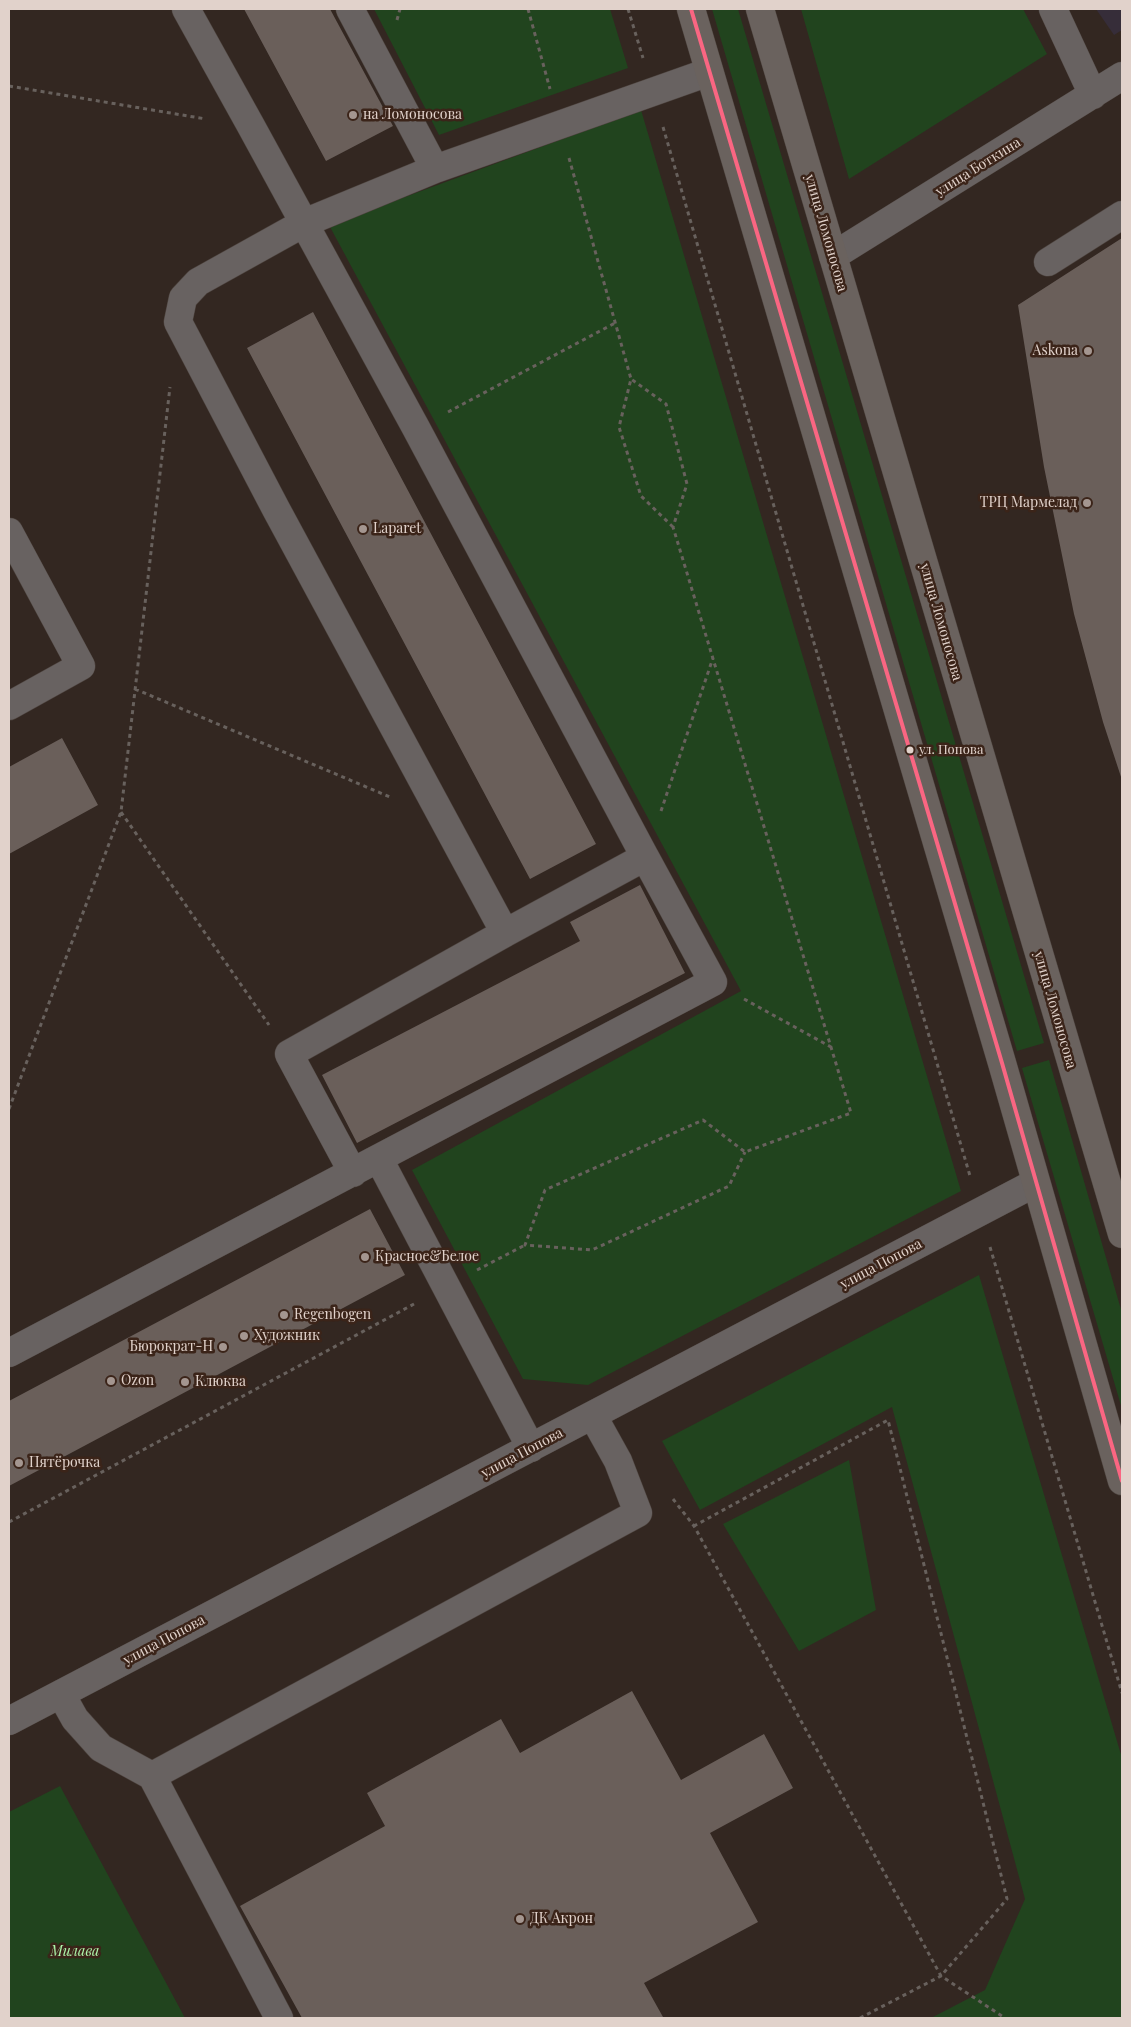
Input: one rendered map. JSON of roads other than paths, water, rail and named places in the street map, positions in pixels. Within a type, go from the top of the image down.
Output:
[{"type":"main road","points":[[691,9],[999,1054],[1122,1481]]},
{"type":"main road","name":"улица Ломоносова","points":[[760,9],[1122,1234]]},
{"type":"street","points":[[9,1353],[713,982],[416,428],[186,9]]},
{"type":"street","points":[[350,9],[434,169]]},
{"type":"street","points":[[1053,9],[1093,95]]},
{"type":"street","points":[[506,933],[178,322],[183,298],[198,282],[304,223],[434,169],[709,72]]},
{"type":"street","name":"улица Боткина","points":[[833,256],[1122,76]]},
{"type":"street","points":[[1048,262],[1122,216]]},
{"type":"street","points":[[9,532],[81,666],[9,706]]},
{"type":"street","points":[[353,1173],[289,1054],[645,857]]},
{"type":"street","points":[[379,1159],[531,1448]]},
{"type":"street","points":[[1099,1159],[1122,1176]]},
{"type":"street","name":"улица Попова","points":[[9,1721],[1036,1183]]},
{"type":"street","points":[[152,1776],[638,1513],[618,1461],[593,1416]]},
{"type":"street","points":[[61,1694],[75,1719],[101,1748],[152,1776],[279,2018]]},
{"type":"place","name":"на Ломоносова","points":[[353,115]]},
{"type":"place","name":"Askona","points":[[1088,351]]},
{"type":"place","name":"ТРЦ Мармелад","points":[[1087,503]]},
{"type":"place","name":"Laparet","points":[[363,529]]},
{"type":"place","name":"ул. Попова","points":[[910,750]]},
{"type":"place","name":"Красное&Белое","points":[[365,1257]]},
{"type":"place","name":"Regenbogen","points":[[284,1315]]},
{"type":"place","name":"Художник","points":[[244,1336]]},
{"type":"place","name":"Бюрократ-Н","points":[[223,1347]]},
{"type":"place","name":"Ozon","points":[[111,1381]]},
{"type":"place","name":"Клюква","points":[[185,1382]]},
{"type":"place","name":"Пятёрочка","points":[[19,1463]]},
{"type":"place","name":"ДК Акрон","points":[[520,1919]]},
{"type":"park label","name":"Милава","points":[[75,1952]]}]
